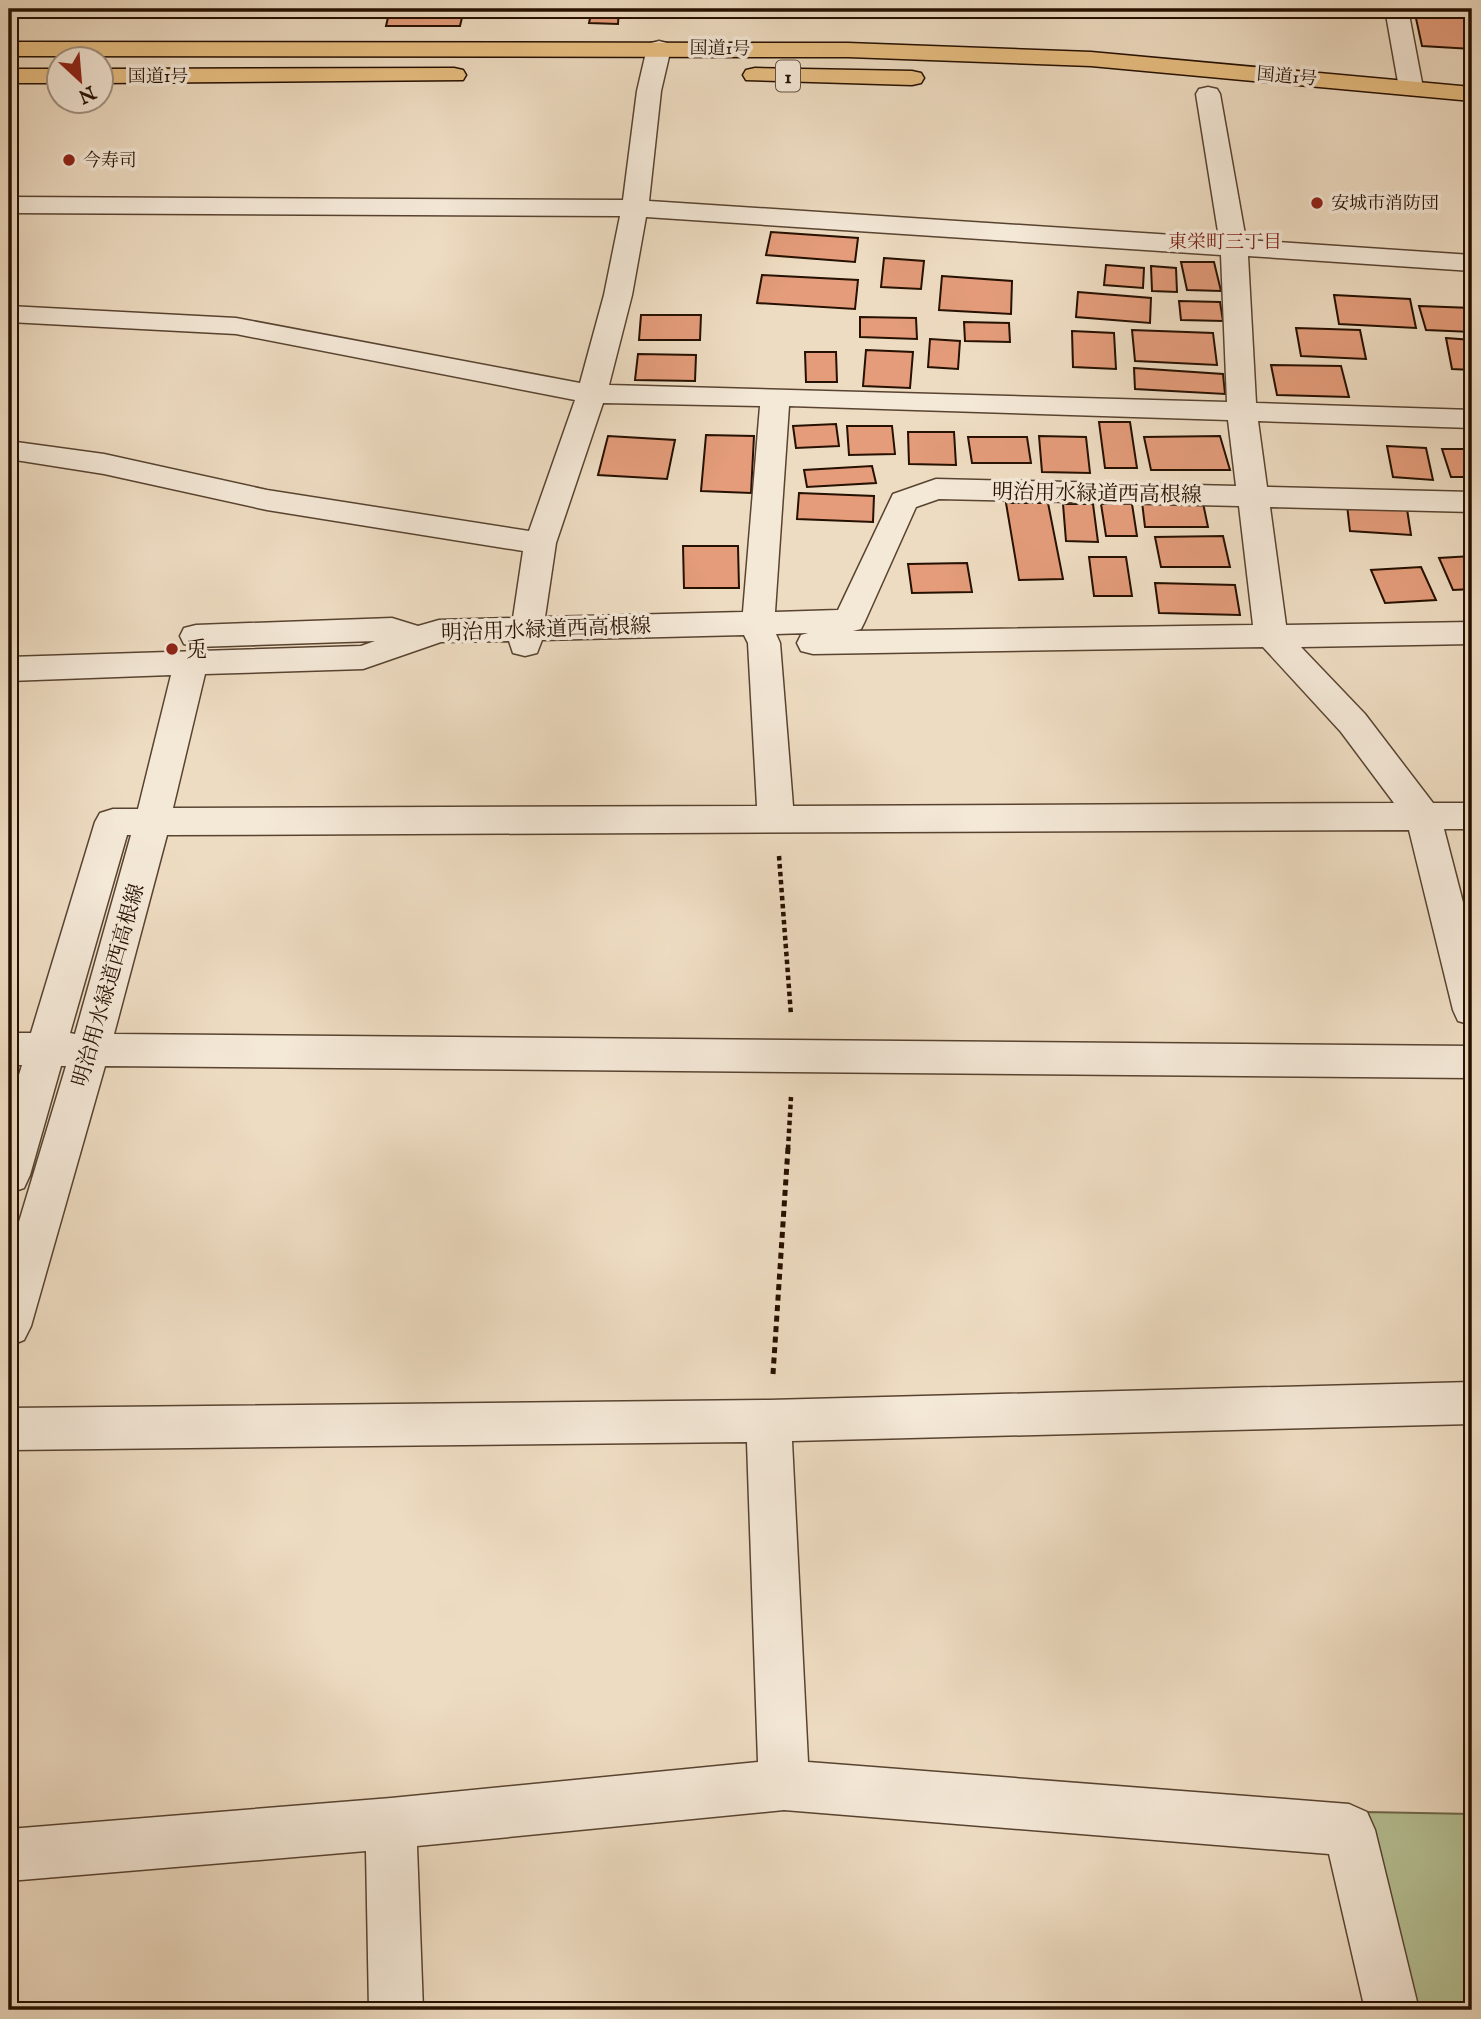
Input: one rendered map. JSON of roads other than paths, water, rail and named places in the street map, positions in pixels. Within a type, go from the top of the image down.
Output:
[{"type":"highway","name":"国道1号","points":[[9,49],[848,50],[1078,59],[1472,94]]},
{"type":"highway","name":"国道1号","points":[[625,74],[680,74]]},
{"type":"highway","name":"国道1号","points":[[116,76],[473,75]]},
{"type":"highway","name":"国道1号","points":[[735,75],[940,79]]},
{"type":"highway","points":[[9,76],[46,76]]},
{"type":"highway","name":"国道1号","points":[[1181,92],[1236,97]]},
{"type":"street","points":[[1396,9],[1411,88]]},
{"type":"street","points":[[526,637],[540,543],[592,394],[618,295],[635,208],[659,48]]},
{"type":"street","points":[[1208,94],[1234,246],[1242,414],[1271,636],[1353,723],[1423,816],[1472,1010]]},
{"type":"street","points":[[9,205],[635,208],[1472,263]]},
{"type":"street","points":[[9,314],[236,326],[592,394],[775,397],[1242,414],[1472,419]]},
{"type":"street","points":[[775,397],[761,633],[776,819]]},
{"type":"street","points":[[9,450],[104,464],[267,500],[540,543]]},
{"type":"street","name":"明治用水緑道西高根線","points":[[761,633],[849,621],[904,501],[936,489],[1472,502]]},
{"type":"street","points":[[9,643],[392,629],[447,647],[526,637],[761,633],[1271,636],[1472,633]]},
{"type":"street","name":"明治用水緑道西高根線","points":[[9,1325],[90,1051],[153,821],[191,663],[363,657],[418,638]]},
{"type":"street","points":[[9,669],[191,663]]},
{"type":"street","points":[[9,1175],[28,1050],[113,822],[1472,816]]},
{"type":"street","points":[[28,1050],[1472,1062]]},
{"type":"street","points":[[9,1429],[769,1421],[1472,1403]]},
{"type":"street","points":[[769,1421],[784,1785]]},
{"type":"street","points":[[9,1855],[391,1823],[784,1785],[1349,1830],[1392,2010]]},
{"type":"street","points":[[391,1823],[396,2010]]},
{"type":"place","name":"今寿司","points":[[69,160]]},
{"type":"place","name":"安城市消防団","points":[[1317,203]]},
{"type":"place","name":"兎","points":[[172,649]]},
{"type":"district","name":"東栄町三丁目","points":[[1225,241]]}]
